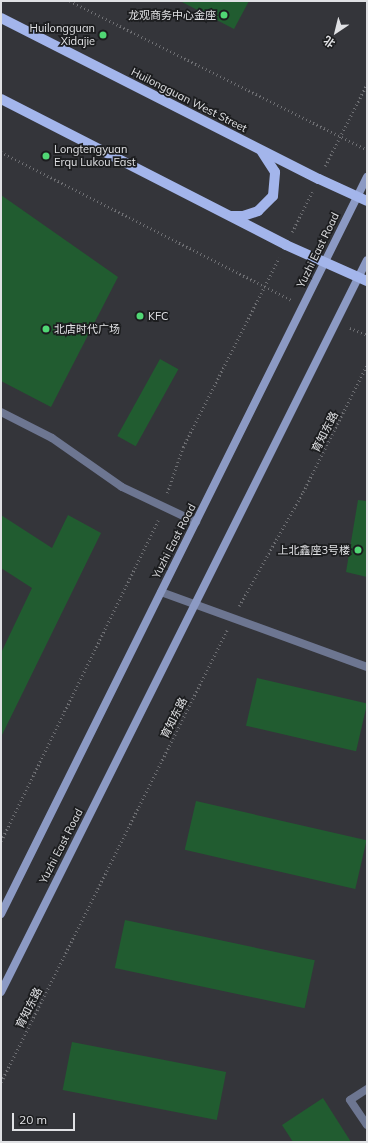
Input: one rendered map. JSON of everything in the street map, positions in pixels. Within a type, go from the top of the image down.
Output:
[{"type":"main road","name":"Huilongguan West Street","points":[[1,18],[319,179],[362,199]]},
{"type":"main road","points":[[1,99],[286,245],[362,279]]},
{"type":"main road","points":[[222,212],[236,216],[251,215],[264,207],[274,196],[274,172],[266,157],[254,146]]},
{"type":"main road","name":"Yuzhi East Road","points":[[1,914],[324,263],[362,199],[367,177]]},
{"type":"main road","name":"Yuzhi East Road","points":[[1,992],[195,604],[362,279],[367,260]]},
{"type":"street","points":[[1,412],[52,438],[122,487],[196,522]]},
{"type":"street","points":[[161,592],[367,667]]},
{"type":"street","points":[[367,1089],[350,1100],[367,1125]]},
{"type":"path","points":[[70,1],[367,150]]},
{"type":"path","points":[[1,841],[152,536],[183,447],[367,84]]},
{"type":"path","points":[[1,152],[245,277]]},
{"type":"path","name":"育知东路","points":[[1,1082],[233,618],[304,492],[367,365]]},
{"type":"building","name":"龙观商务中心金座","points":[[180,1],[249,1],[234,29]]},
{"type":"building","name":"北店时代广场","points":[[1,195],[118,277],[51,407],[1,381]]},
{"type":"building","points":[[160,359],[178,369],[136,446],[117,436]]},
{"type":"building","name":"上北鑫座3号楼","points":[[358,500],[367,501],[367,577],[346,572]]},
{"type":"building","points":[[1,515],[52,548],[68,515],[101,533],[1,737],[1,653],[32,588],[1,568]]},
{"type":"building","points":[[257,678],[367,703],[356,751],[246,726]]},
{"type":"building","points":[[196,801],[367,840],[355,889],[185,850]]},
{"type":"building","points":[[125,920],[315,960],[305,1008],[115,968]]},
{"type":"building","points":[[72,1042],[226,1072],[217,1120],[63,1090]]},
{"type":"building","points":[[323,1098],[351,1142],[293,1142],[282,1125]]},
{"type":"place","name":"龙观商务中心金座","points":[[224,15]]},
{"type":"place","name":"Huilongguan Xidajie","points":[[103,35]]},
{"type":"place","name":"Longtengyuan Erqu Lukou East","points":[[46,156]]},
{"type":"place","name":"KFC","points":[[140,316]]},
{"type":"place","name":"北店时代广场","points":[[46,329]]},
{"type":"place","name":"上北鑫座3号楼","points":[[358,550]]}]
